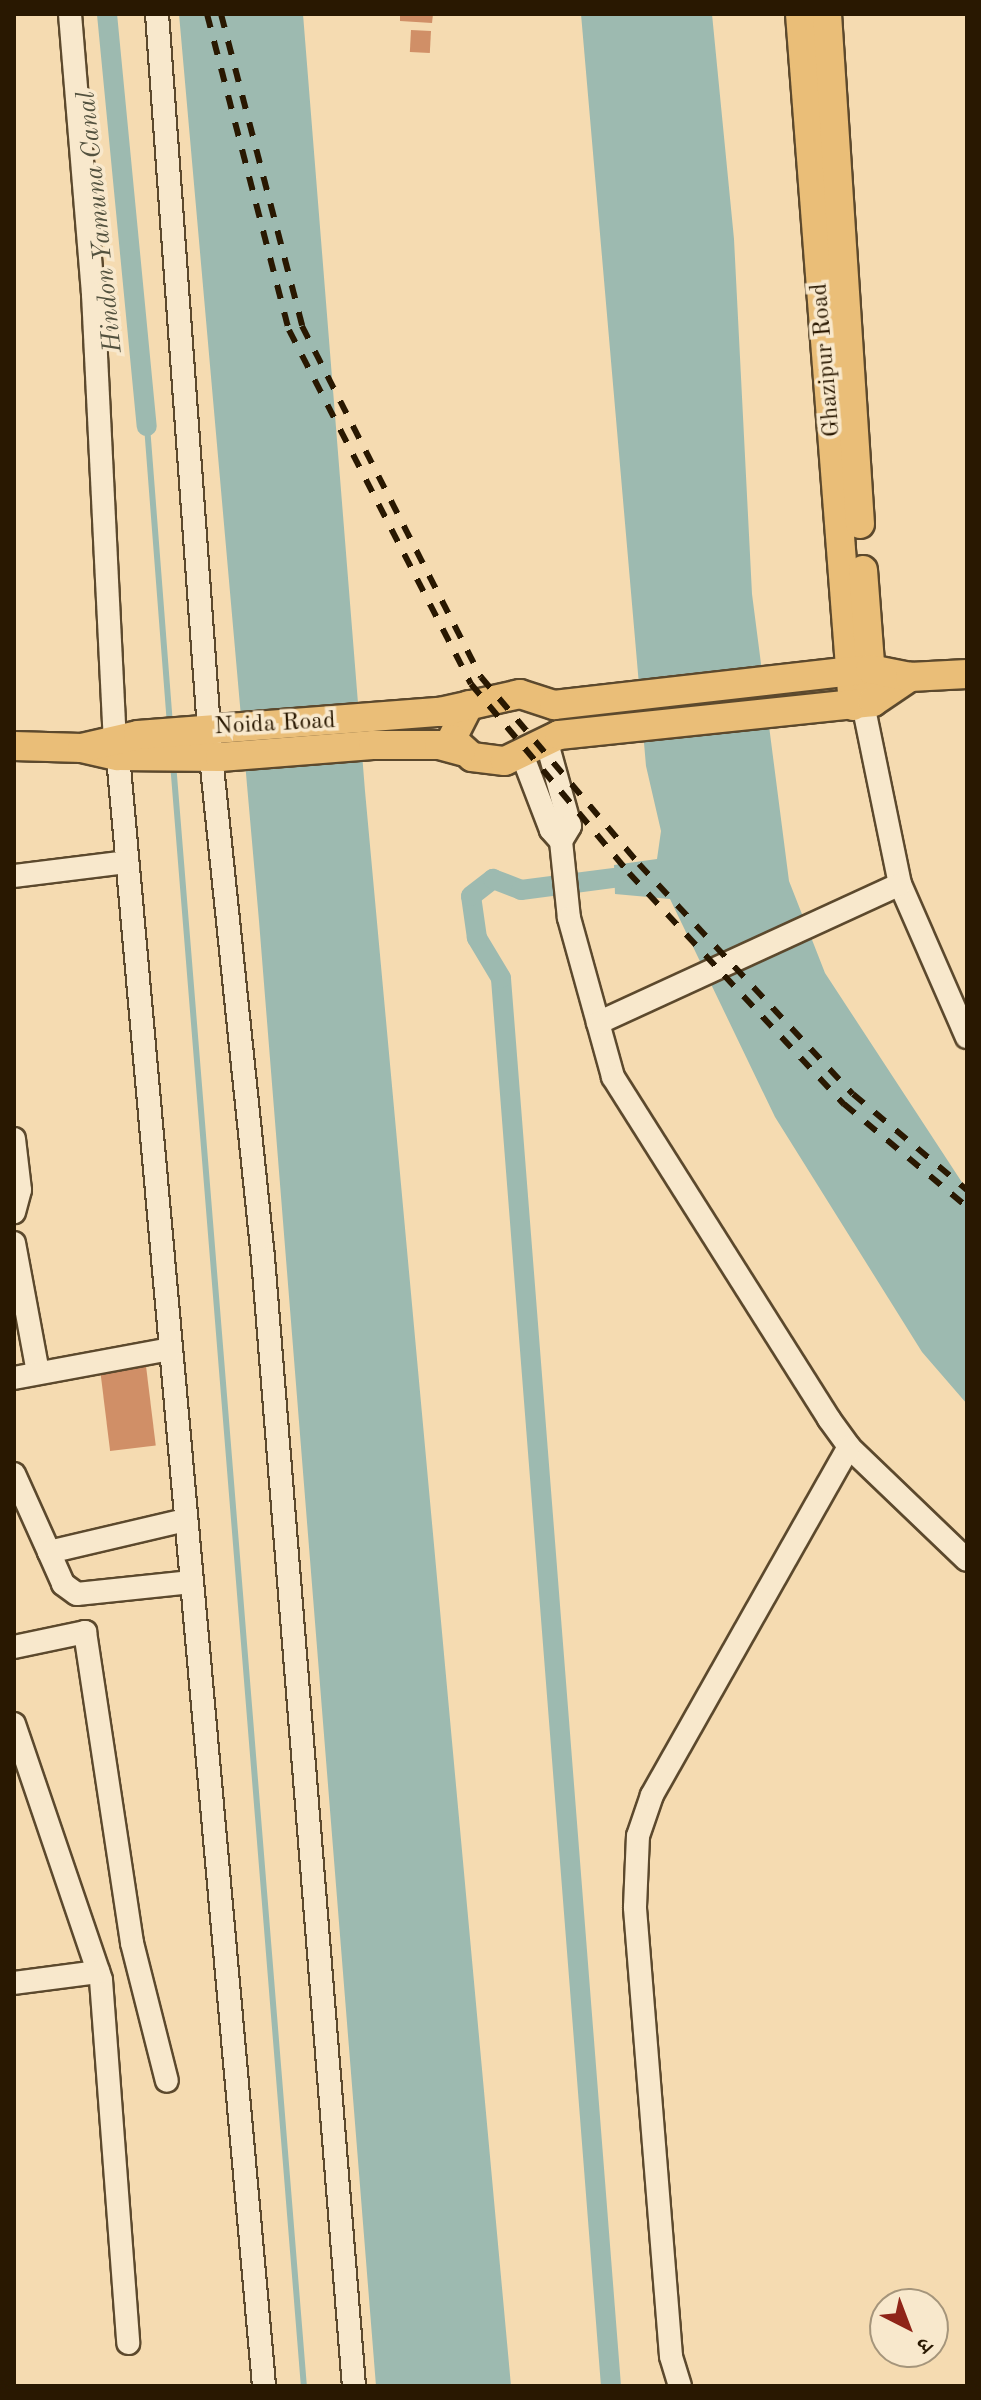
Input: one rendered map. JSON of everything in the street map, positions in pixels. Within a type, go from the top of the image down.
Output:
[{"type":"main road","name":"Ghazipur Road","points":[[800,14],[849,673],[855,705]]},
{"type":"main road","name":"Ghazipur Road","points":[[827,14],[849,673]]},
{"type":"main road","points":[[543,745],[554,705],[607,694],[849,673],[910,677],[967,674]]},
{"type":"main road","points":[[855,705],[910,677]]},
{"type":"main road","name":"Noida Road","points":[[14,746],[82,748],[372,732],[520,694],[554,705]]},
{"type":"main road","points":[[461,751],[452,732],[469,705]]},
{"type":"main road","name":"Noida Road","points":[[372,732],[439,745],[488,762],[612,727],[855,705]]},
{"type":"street","points":[[70,14],[128,746],[127,862],[264,2386]]},
{"type":"street","points":[[157,14],[206,743],[270,1336],[354,2386]]},
{"type":"street","points":[[855,705],[900,884],[967,1037]]},
{"type":"street","points":[[543,745],[570,826],[561,841],[567,869],[569,918],[613,1077],[849,1447],[967,1560]]},
{"type":"street","points":[[14,876],[127,862]]},
{"type":"street","points":[[598,1023],[845,906],[900,884]]},
{"type":"street","points":[[14,1139],[20,1190],[14,1212]]},
{"type":"street","points":[[14,1243],[38,1373]]},
{"type":"street","points":[[14,1378],[170,1349]]},
{"type":"street","points":[[680,2386],[671,2356],[635,1907],[638,1836],[652,1795],[849,1447]]},
{"type":"street","points":[[14,1474],[63,1584],[77,1594],[191,1582]]},
{"type":"street","points":[[49,1552],[185,1520]]},
{"type":"street","points":[[77,1594],[132,1943],[167,2081]]},
{"type":"street","points":[[14,1647],[85,1632]]},
{"type":"street","points":[[14,1724],[98,1972],[128,2343]]},
{"type":"street","points":[[14,1983],[98,1972]]},
{"type":"water","points":[[179,14],[303,14],[365,791],[511,2386],[376,2386],[259,921]]},
{"type":"water","points":[[581,14],[712,14],[734,239],[752,594],[789,881],[825,973],[967,1190],[967,1404],[922,1352],[775,1117],[670,899],[615,894],[614,865],[657,859],[661,831],[646,766]]},
{"type":"building","points":[[400,14],[433,14],[432,23],[400,21]]},
{"type":"building","points":[[411,30],[431,31],[430,53],[410,52]]},
{"type":"building","points":[[146,1366],[156,1445],[110,1451],[100,1372]]},
{"type":"waterway","name":"Hindon Yamuna Canal","points":[[107,14],[147,426]]},
{"type":"waterway","points":[[147,426],[170,724]]},
{"type":"waterway","points":[[173,763],[304,2386]]},
{"type":"waterway","points":[[611,2386],[501,978],[477,938],[471,896],[493,879],[521,890],[614,878]]},
{"type":"railway","points":[[207,14],[289,330],[471,684],[629,873],[844,1104],[967,1207]]},
{"type":"railway","points":[[221,14],[302,326],[481,677],[639,864],[853,1094],[967,1190]]}]
